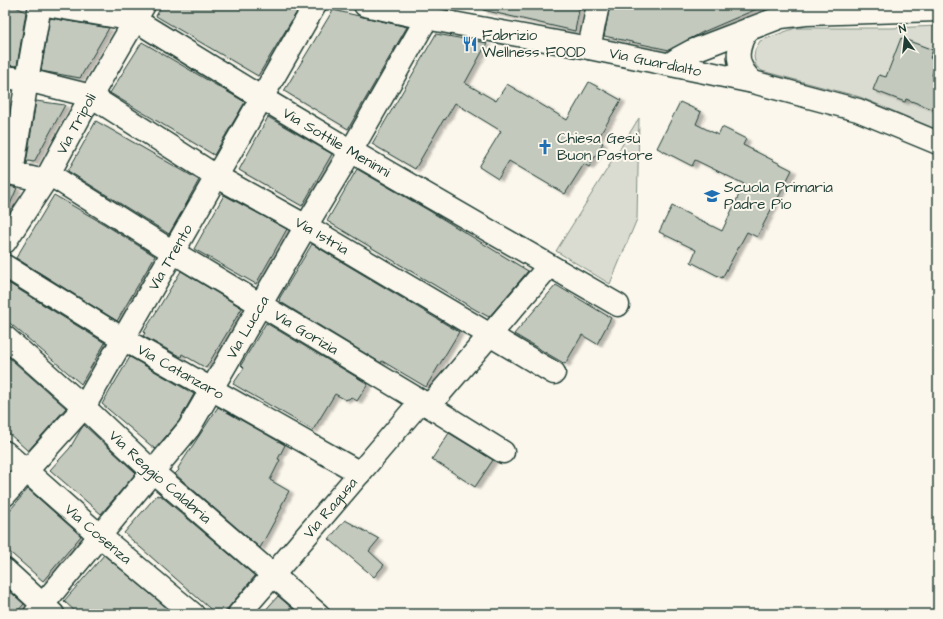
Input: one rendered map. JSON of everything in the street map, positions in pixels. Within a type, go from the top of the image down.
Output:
[{"type":"street","points":[[9,173],[40,5]]},
{"type":"street","name":"Via Sottile Meninni","points":[[46,5],[140,13],[262,98],[618,305]]},
{"type":"street","name":"Via Trento","points":[[5,495],[84,407],[315,5]]},
{"type":"street","name":"Via Guardialto","points":[[365,5],[418,13],[753,82],[858,110],[938,143]]},
{"type":"street","points":[[589,48],[598,5]]},
{"type":"street","points":[[670,64],[692,51],[781,17],[831,9],[938,10]]},
{"type":"street","name":"Via Tripoli","points":[[5,242],[14,217],[47,177],[91,96],[140,13]]},
{"type":"street","name":"Via Lucca","points":[[44,611],[100,536],[152,471],[189,428],[351,150],[418,13]]},
{"type":"street","points":[[749,29],[741,42],[738,56],[739,64],[744,74],[753,82]]},
{"type":"street","name":"Via Istria","points":[[5,77],[26,80],[91,96],[216,176],[306,226],[554,373]]},
{"type":"street","name":"Via Gorizia","points":[[9,173],[47,177],[425,403],[503,452]]},
{"type":"street","name":"Via Catanzaro","points":[[5,266],[123,340],[360,473]]},
{"type":"street","name":"Via Ragusa","points":[[239,614],[360,473],[490,336],[549,266]]},
{"type":"street","name":"Via Reggio Calabria","points":[[5,337],[84,407],[152,471],[318,614]]},
{"type":"street","name":"Via Cosenza","points":[[5,452],[100,536],[193,614]]},
{"type":"street","points":[[5,570],[44,611]]},
{"type":"shaded area","points":[[938,26],[938,130],[860,97],[762,71],[756,66],[754,57],[755,50],[760,41],[795,28],[891,28]]},
{"type":"shaded area","points":[[639,118],[637,219],[610,284],[556,251]]},
{"type":"building","points":[[162,5],[301,5],[258,76],[156,16]]},
{"type":"building","points":[[484,5],[580,5],[575,31],[483,10]]},
{"type":"building","points":[[610,5],[649,5],[666,8],[667,5],[766,5],[703,32],[669,50],[604,36]]},
{"type":"building","points":[[5,6],[16,7],[26,12],[17,66],[5,65]]},
{"type":"building","points":[[333,10],[407,27],[348,129],[284,91]]},
{"type":"building","points":[[50,18],[109,28],[80,78],[41,71]]},
{"type":"building","points":[[436,34],[487,43],[465,83],[496,101],[507,84],[567,120],[589,82],[621,100],[597,140],[603,143],[589,167],[584,164],[565,194],[509,161],[498,179],[479,167],[501,131],[455,103],[415,169],[372,144]]},
{"type":"building","points":[[901,38],[933,50],[930,58],[937,61],[932,75],[938,78],[938,101],[935,110],[906,99],[905,102],[873,90],[879,75],[886,77]]},
{"type":"building","points":[[142,42],[245,102],[214,155],[110,93]]},
{"type":"building","points":[[36,101],[65,105],[34,162],[28,161],[26,164]]},
{"type":"building","points":[[680,102],[701,112],[696,124],[718,135],[722,127],[746,139],[743,145],[792,170],[757,237],[747,232],[722,278],[691,262],[696,250],[659,232],[672,206],[722,231],[744,184],[695,160],[692,166],[657,148]]},
{"type":"building","points":[[268,117],[332,154],[302,206],[239,170]]},
{"type":"building","points":[[96,121],[199,180],[169,234],[68,171]]},
{"type":"building","points":[[357,169],[528,271],[489,317],[476,310],[327,221]]},
{"type":"building","points":[[5,185],[17,188],[5,216]]},
{"type":"building","points":[[54,195],[155,256],[117,321],[16,258]]},
{"type":"building","points":[[224,195],[287,229],[256,284],[194,249]]},
{"type":"building","points":[[312,244],[459,332],[426,387],[382,361],[381,363],[279,301]]},
{"type":"building","points":[[181,271],[242,308],[206,368],[182,354],[181,357],[143,336]]},
{"type":"building","points":[[5,281],[105,343],[81,384],[5,319]]},
{"type":"building","points":[[556,285],[611,318],[597,344],[582,335],[565,364],[514,334]]},
{"type":"building","points":[[266,323],[368,384],[357,401],[351,397],[346,400],[335,394],[313,430],[233,384],[244,368],[241,365]]},
{"type":"building","points":[[5,354],[66,408],[28,451],[5,430]]},
{"type":"building","points":[[130,357],[194,394],[179,421],[155,449],[102,404]]},
{"type":"building","points":[[218,407],[285,445],[278,459],[280,460],[270,480],[289,491],[260,548],[175,474],[179,470],[178,468]]},
{"type":"building","points":[[84,425],[136,473],[101,514],[50,470],[70,448]]},
{"type":"building","points":[[449,433],[493,460],[475,487],[432,459]]},
{"type":"building","points":[[28,489],[81,536],[43,581],[5,548],[5,516]]},
{"type":"building","points":[[157,495],[160,495],[255,576],[223,614],[216,614],[124,533]]},
{"type":"building","points":[[345,520],[379,539],[369,551],[384,565],[374,577],[329,539]]},
{"type":"building","points":[[104,555],[174,614],[78,614],[64,601]]},
{"type":"building","points":[[5,587],[24,604],[15,614],[5,614]]},
{"type":"building","points":[[278,596],[299,614],[262,614]]},
{"type":"place","name":"Fabrizio Wellness FOOD","points":[[470,44]]},
{"type":"place","name":"Chiesa Gesù Buon Pastore","points":[[545,147]]},
{"type":"place","name":"Scuola Primaria Padre Pio","points":[[712,196]]}]
